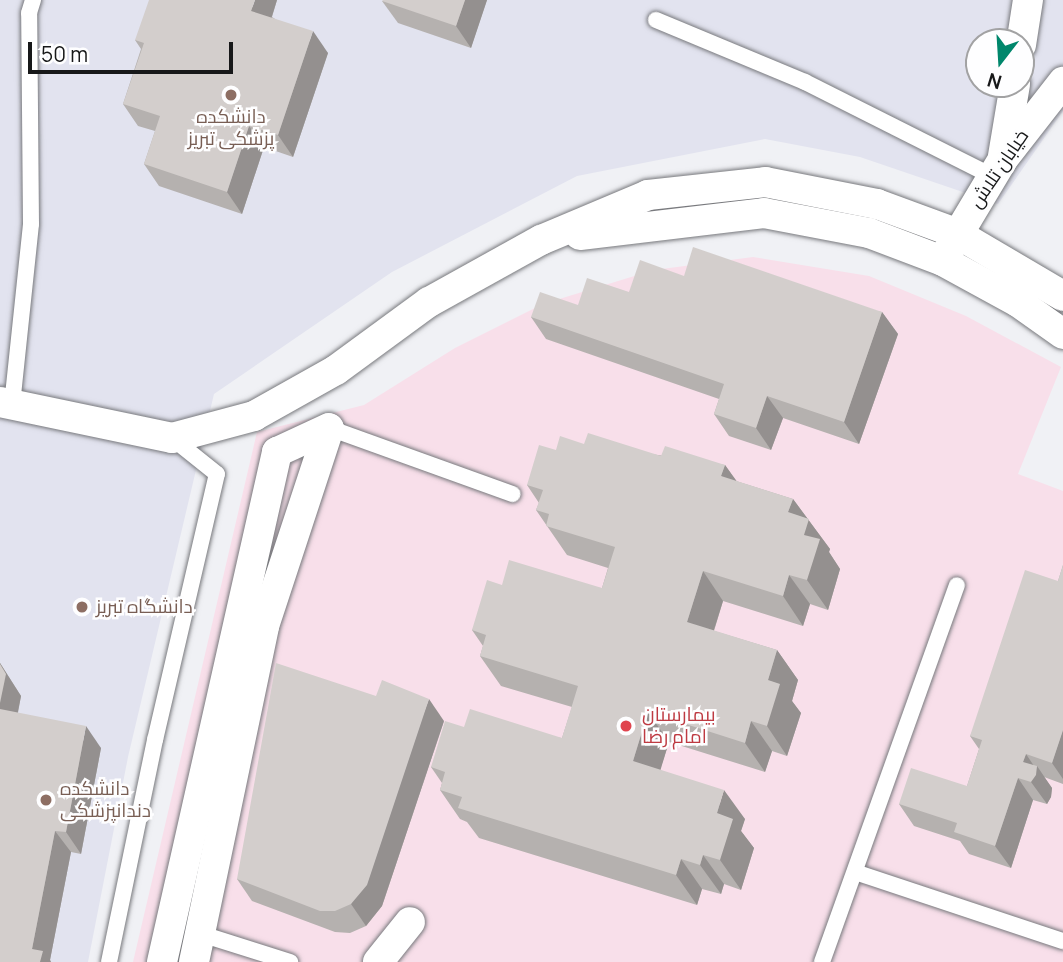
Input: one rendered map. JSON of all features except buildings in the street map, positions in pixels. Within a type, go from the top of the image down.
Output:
[{"type":"street","points":[[1024,28],[1028,0]]},
{"type":"street","name":"خیابان تلاش","points":[[943,261],[956,233],[997,168],[1063,82]]},
{"type":"street","points":[[997,168],[1012,98]]},
{"type":"street","points":[[6,403],[172,438],[254,416],[336,370],[429,302],[541,240],[648,195],[765,182],[877,204],[956,233],[1063,296]]},
{"type":"street","points":[[541,240],[764,213],[869,233],[943,261],[1018,302],[1063,334]]},
{"type":"street","points":[[162,962],[277,452],[329,428]]},
{"type":"street","points":[[197,948],[264,626],[329,428]]},
{"type":"street","points":[[379,962],[410,922]]},
{"type":"lane","points":[[6,403],[31,224],[29,13],[33,0]]},
{"type":"lane","points":[[656,20],[805,82],[997,168]]},
{"type":"lane","points":[[329,428],[512,494]]},
{"type":"lane","points":[[110,962],[155,740],[217,474],[172,438]]},
{"type":"lane","points":[[822,962],[957,585]]},
{"type":"lane","points":[[855,872],[1063,941]]},
{"type":"lane","points":[[170,923],[197,948],[290,962]]},
{"type":"shaded area","name":"دانشگاه تبریز","points":[[0,0],[1063,0],[1063,111],[998,204],[860,157],[765,139],[577,176],[392,272],[214,394],[128,757],[88,962],[0,962]]},
{"type":"shaded area","name":"بیمارستان امام رضا","points":[[753,257],[869,276],[966,316],[1061,367],[1018,474],[1063,491],[1063,962],[133,962],[257,432],[364,405],[455,348],[543,304],[654,270]]},
{"type":"place","name":"دانشکده پزشکی تبریز","points":[[231,95]]},
{"type":"place","name":"دانشگاه تبریز","points":[[82,607]]},
{"type":"place","name":"بیمارستان امام رضا","points":[[626,726]]},
{"type":"place","name":"دانشکده دندانپزشکی","points":[[46,800]]}]
